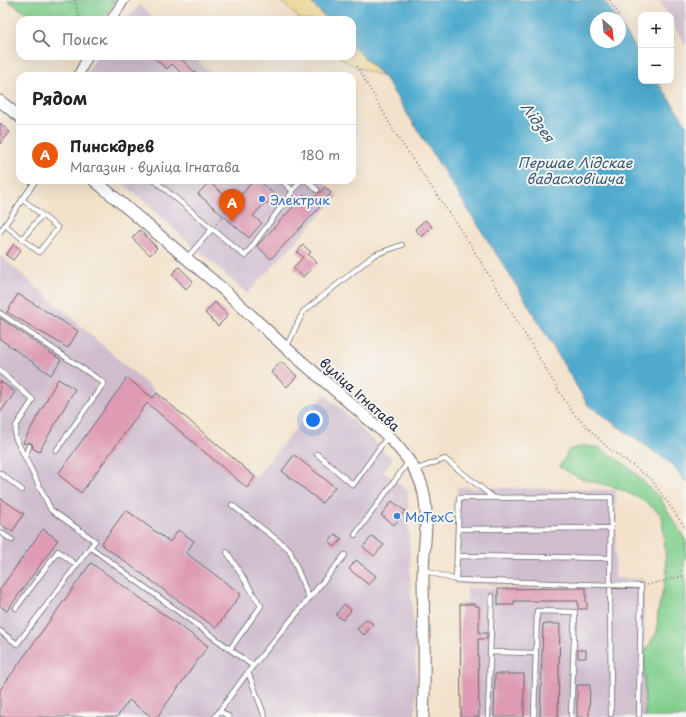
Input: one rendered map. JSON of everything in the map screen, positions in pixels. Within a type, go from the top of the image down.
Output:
[{"type":"street","points":[[114,16],[124,0]]},
{"type":"street","points":[[80,72],[86,60]]},
{"type":"street","points":[[0,101],[16,115]]},
{"type":"street","name":"вуліца Ігнатава","points":[[99,184],[225,291],[286,348],[388,436],[412,466],[422,485],[426,509],[423,570],[424,696],[422,717]]},
{"type":"lane","points":[[0,232],[33,184]]},
{"type":"lane","points":[[159,184],[245,256],[298,184]]},
{"type":"lane","points":[[285,184],[293,191]]},
{"type":"lane","points":[[310,184],[317,190]]},
{"type":"lane","points":[[4,225],[38,252],[58,228],[22,199]]},
{"type":"lane","points":[[22,239],[42,215]]},
{"type":"lane","points":[[186,258],[212,229]]},
{"type":"lane","points":[[286,348],[303,312],[374,255],[402,245]]},
{"type":"lane","points":[[0,313],[104,382],[56,451]]},
{"type":"lane","points":[[0,371],[33,400],[16,426],[15,437],[51,510],[95,541],[17,644],[0,631]]},
{"type":"lane","points":[[316,454],[353,484],[388,436]]},
{"type":"lane","points":[[25,457],[30,446]]},
{"type":"lane","points":[[355,535],[412,466],[445,459],[494,498]]},
{"type":"lane","points":[[0,473],[22,490]]},
{"type":"lane","points":[[456,580],[459,498],[611,497],[611,714]]},
{"type":"lane","points":[[232,505],[289,549],[309,598]]},
{"type":"lane","points":[[458,529],[610,528]]},
{"type":"lane","points":[[0,532],[12,540]]},
{"type":"lane","points":[[90,547],[253,666]]},
{"type":"lane","points":[[16,608],[58,551],[76,566]]},
{"type":"lane","points":[[226,552],[261,606],[230,649]]},
{"type":"lane","points":[[214,717],[248,672],[346,555]]},
{"type":"lane","points":[[457,556],[610,558]]},
{"type":"lane","points":[[423,570],[456,580],[641,586],[639,714]]},
{"type":"lane","points":[[488,717],[492,596]]},
{"type":"lane","points":[[534,717],[537,611],[575,612],[572,717]]},
{"type":"lane","points":[[490,652],[536,653]]},
{"type":"lane","points":[[248,672],[265,717]]},
{"type":"lane","points":[[220,710],[229,717]]},
{"type":"path","points":[[74,0],[79,16]]},
{"type":"path","points":[[610,0],[617,12]]},
{"type":"path","points":[[357,66],[395,133],[470,244],[572,412],[607,447],[651,479],[686,529]]},
{"type":"path","points":[[212,229],[223,216]]},
{"type":"path","points":[[641,586],[686,575]]},
{"type":"shaded area","points":[[659,0],[686,0],[686,46],[674,26],[674,12],[666,12]]},
{"type":"shaded area","points":[[140,5],[152,16],[130,16]]},
{"type":"shaded area","points":[[95,60],[197,60],[210,72],[87,72]]},
{"type":"shaded area","points":[[124,184],[326,184],[338,196],[247,294]]},
{"type":"shaded area","points":[[0,255],[255,477],[325,394],[392,459],[383,471],[408,491],[411,591],[417,688],[415,717],[0,717]]},
{"type":"shaded area","points":[[457,487],[616,490],[615,578],[644,579],[645,717],[461,717],[461,604],[467,603],[467,588],[584,588],[454,584]]},
{"type":"green space","points":[[7,0],[116,0],[106,16],[30,16]]},
{"type":"green space","points":[[584,446],[599,447],[630,468],[660,498],[686,541],[686,554],[684,562],[686,600],[686,717],[645,717],[644,653],[657,632],[658,612],[667,573],[662,515],[644,501],[618,488],[582,479],[559,467],[569,450]]},
{"type":"sand","points":[[280,0],[309,0],[324,16],[297,16]]},
{"type":"sand","points":[[356,49],[383,77],[350,64],[344,60],[356,60]]},
{"type":"water","name":"Першае Лідскае вадасховішча","points":[[309,0],[604,0],[612,12],[590,12],[590,48],[626,48],[626,33],[638,51],[638,84],[659,84],[686,124],[686,483],[673,465],[588,405],[518,288],[384,77],[356,49],[356,16],[324,16]]},
{"type":"building","points":[[157,60],[182,60],[195,72],[180,72],[172,64],[167,69]]},
{"type":"building","points":[[0,123],[10,132],[0,144]]},
{"type":"building","points":[[207,184],[211,184],[234,203],[251,184],[262,184],[278,198],[271,206],[266,202],[253,216],[262,223],[249,238],[198,194]]},
{"type":"building","points":[[325,187],[331,193],[318,207],[319,208],[271,259],[257,246],[304,195],[312,201]]},
{"type":"building","points":[[425,220],[432,227],[422,237],[415,229]]},
{"type":"building","points":[[140,230],[157,248],[150,255],[132,238]]},
{"type":"building","points":[[14,244],[21,250],[13,260],[6,255]]},
{"type":"building","points":[[303,245],[311,252],[308,255],[317,263],[303,277],[293,268],[303,257],[297,252]]},
{"type":"building","points":[[179,267],[193,281],[186,289],[172,274]]},
{"type":"building","points":[[18,294],[78,331],[68,348],[7,312]]},
{"type":"building","points":[[215,302],[228,316],[218,326],[205,313]]},
{"type":"building","points":[[0,318],[61,360],[51,375],[0,339]]},
{"type":"building","points":[[281,362],[297,376],[287,387],[271,372]]},
{"type":"building","points":[[127,378],[153,398],[157,393],[255,477],[247,488],[147,403],[81,493],[58,474]]},
{"type":"building","points":[[58,379],[75,389],[39,452],[32,448],[33,445],[31,443],[23,443]]},
{"type":"building","points":[[0,381],[15,392],[0,413]]},
{"type":"building","points":[[294,455],[335,487],[322,503],[282,471]]},
{"type":"building","points":[[0,498],[24,514],[12,532],[0,524]]},
{"type":"building","points":[[392,501],[405,511],[394,525],[381,515]]},
{"type":"building","points":[[126,510],[170,542],[178,530],[194,541],[186,553],[241,594],[216,628],[101,544]]},
{"type":"building","points":[[43,529],[58,540],[7,611],[0,606],[0,589]]},
{"type":"building","points":[[335,534],[342,539],[335,547],[329,542]]},
{"type":"building","points":[[372,536],[384,545],[374,556],[363,547]]},
{"type":"building","points":[[356,560],[376,576],[369,585],[349,569]]},
{"type":"building","points":[[91,563],[208,646],[157,717],[152,717],[129,700],[117,717],[0,717],[0,690]]},
{"type":"building","points":[[586,588],[587,609],[578,609],[578,601],[514,601],[514,605],[498,605],[498,589]]},
{"type":"building","points":[[344,604],[351,610],[343,620],[336,615]]},
{"type":"building","points":[[460,604],[475,604],[475,606],[479,606],[479,633],[487,633],[487,639],[478,639],[479,717],[461,717]]},
{"type":"building","points":[[366,619],[373,624],[364,635],[357,629]]},
{"type":"building","points":[[543,624],[560,624],[558,717],[540,717]]},
{"type":"building","points":[[578,650],[586,650],[586,658],[578,658]]},
{"type":"building","points":[[495,674],[524,674],[524,717],[494,717]]},
{"type":"building","points":[[577,685],[590,685],[589,717],[577,717]]},
{"type":"place","name":"Электрик","points":[[262,199]]},
{"type":"place","name":"Пинскдрев","points":[[232,222]]},
{"type":"place","name":"MoTexC","points":[[397,516]]},
{"type":"water label","name":"Лідзея","points":[[538,122]]}]
